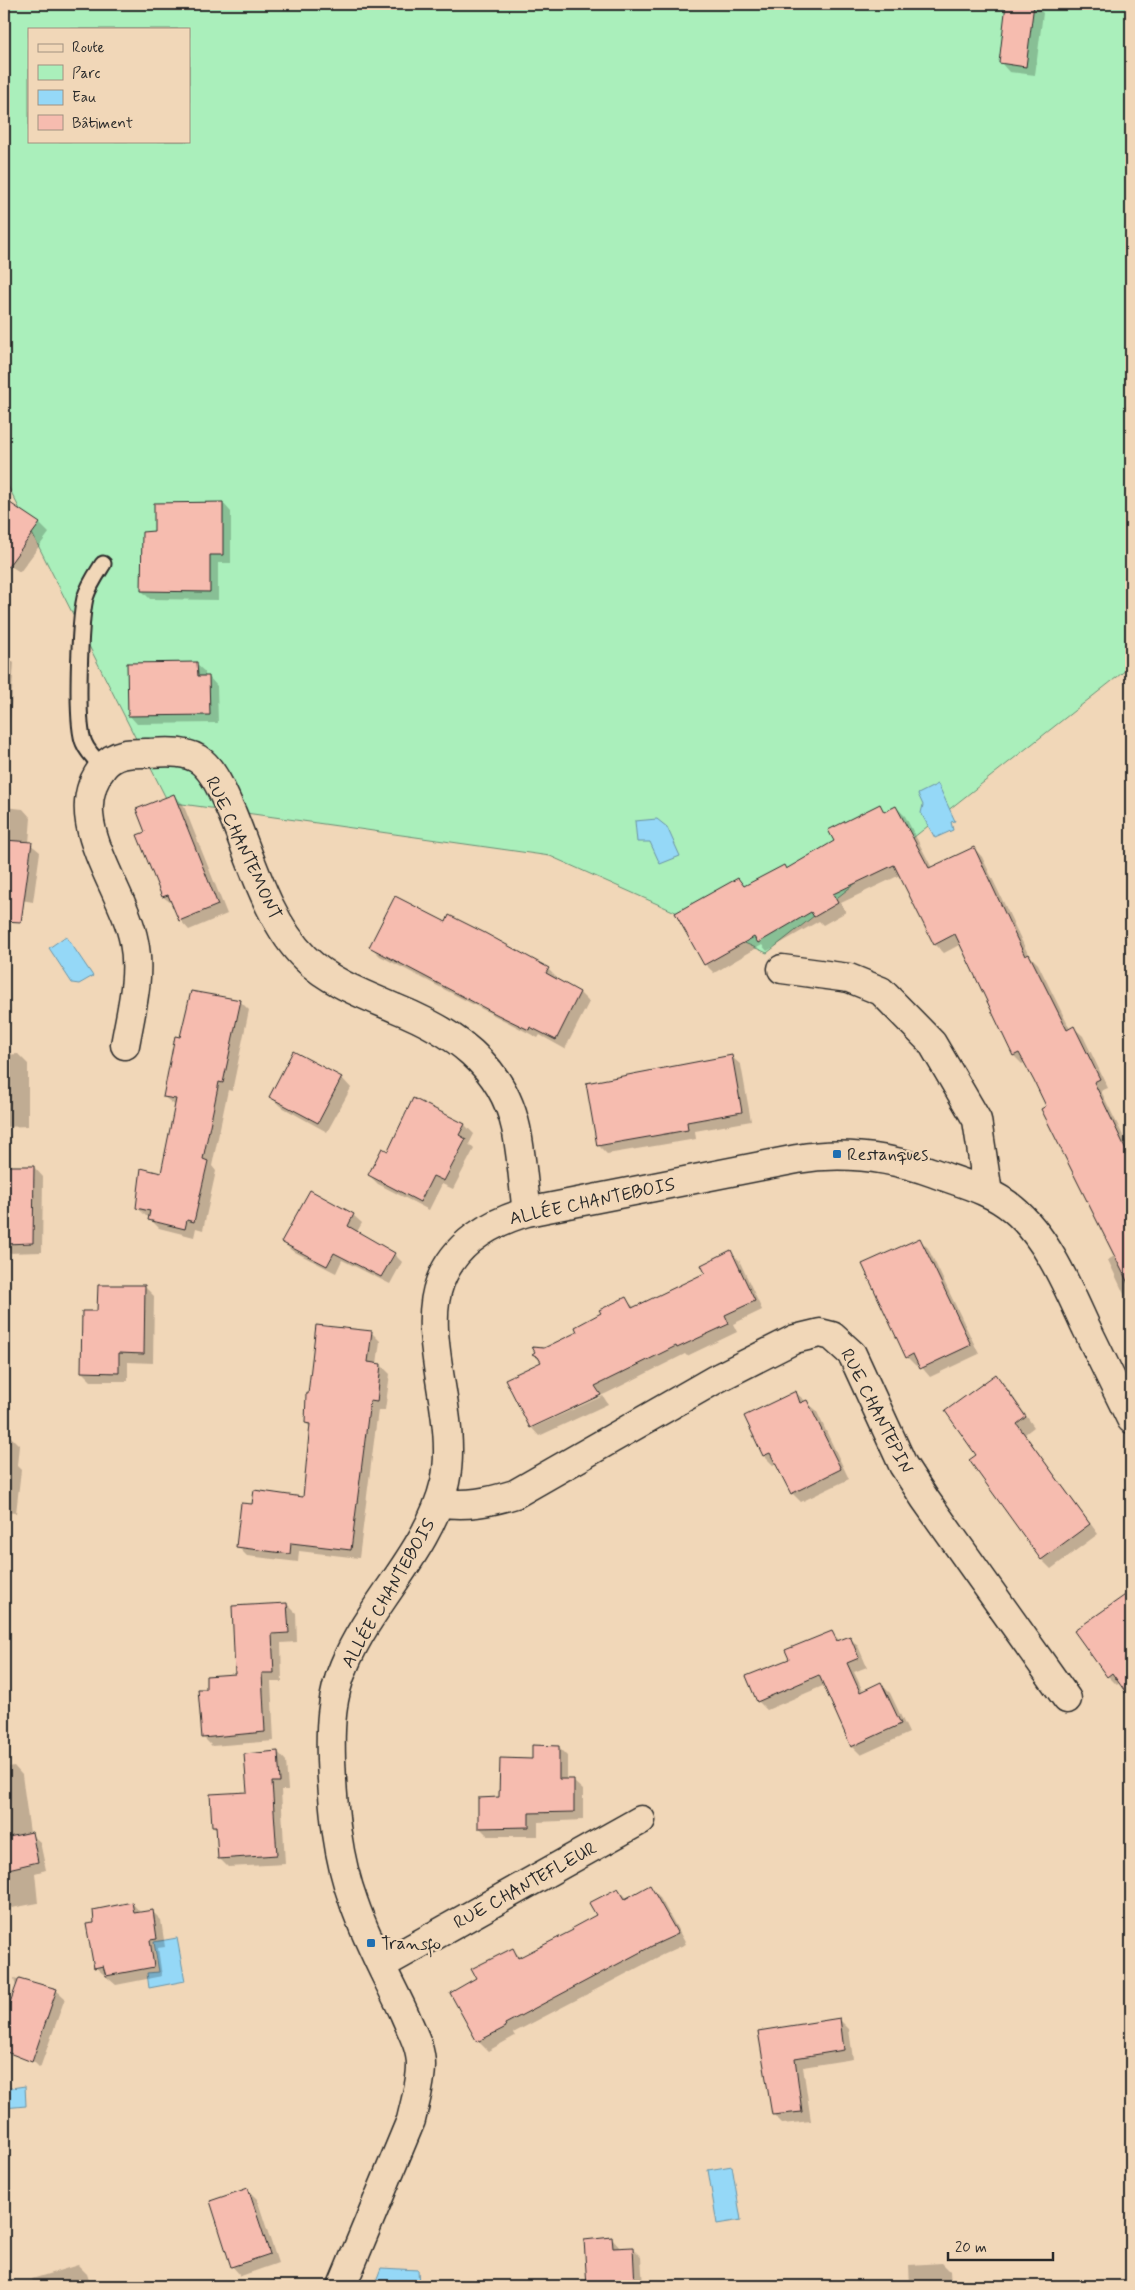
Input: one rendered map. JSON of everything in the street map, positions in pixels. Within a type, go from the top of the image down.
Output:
[{"type":"street","name":"RUE CHANTEMONT","points":[[104,767],[113,757],[134,753],[190,755],[202,762],[215,778],[226,800],[271,907],[284,933],[304,957],[320,970],[369,997],[428,1021],[468,1047],[484,1065],[499,1086],[516,1128],[527,1212]]},
{"type":"street","points":[[104,767],[93,783],[88,812],[95,844],[127,914],[135,943],[137,959],[126,1045]]},
{"type":"street","points":[[782,969],[849,978],[881,990],[932,1043],[977,1120],[988,1193]]},
{"type":"street","name":"ALLÉE CHANTEBOIS","points":[[342,2286],[411,2120],[420,2080],[419,2051],[355,1907],[341,1860],[332,1760],[333,1706],[343,1667],[352,1649],[382,1598],[427,1530],[439,1502],[445,1480],[448,1426],[435,1336],[436,1299],[440,1281],[459,1252],[486,1227],[527,1212],[797,1159],[837,1154],[869,1156],[920,1168],[988,1193],[1013,1209],[1032,1228],[1061,1273],[1131,1419]]},
{"type":"street","name":"RUE CHANTEPIN","points":[[439,1502],[454,1505],[476,1503],[494,1501],[515,1494],[650,1415],[779,1346],[808,1334],[820,1333],[832,1336],[852,1354],[903,1465],[920,1492],[1067,1699]]},
{"type":"street","name":"RUE CHANTEFLEUR","points":[[382,1965],[641,1820]]},
{"type":"lane","points":[[103,564],[91,582],[82,617],[80,723],[84,744],[104,767]]},
{"type":"green space","points":[[4,4],[1131,4],[1131,666],[767,953],[550,856],[168,802],[4,478]]},
{"type":"water","points":[[938,784],[955,821],[951,822],[953,830],[935,838],[921,813],[923,805],[918,794]]},
{"type":"water","points":[[657,819],[667,827],[680,856],[660,864],[650,842],[637,842],[635,821]]},
{"type":"water","points":[[66,936],[93,976],[79,984],[72,983],[49,948]]},
{"type":"water","points":[[177,1938],[185,1981],[149,1988],[147,1973],[159,1972],[154,1942]]},
{"type":"water","points":[[25,2086],[26,2106],[4,2108],[4,2089]]},
{"type":"water","points":[[732,2166],[741,2220],[717,2224],[708,2170]]},
{"type":"water","points":[[381,2268],[418,2270],[419,2286],[374,2286]]},
{"type":"building","points":[[1006,4],[1034,4],[1026,67],[999,63]]},
{"type":"building","points":[[4,499],[40,523],[4,572]]},
{"type":"building","points":[[223,502],[223,555],[210,555],[210,592],[141,591],[142,532],[154,531],[154,503]]},
{"type":"building","points":[[197,662],[198,676],[209,676],[210,715],[128,716],[127,663]]},
{"type":"building","points":[[174,794],[218,905],[179,921],[168,895],[162,897],[137,835],[145,832],[136,809]]},
{"type":"building","points":[[880,804],[884,812],[896,806],[929,868],[974,847],[1025,956],[1029,954],[1067,1030],[1074,1026],[1100,1079],[1094,1082],[1131,1160],[1131,1289],[1041,1109],[1046,1106],[1034,1081],[1019,1053],[1013,1056],[955,934],[934,945],[894,865],[833,894],[838,903],[814,917],[811,912],[758,943],[754,937],[704,965],[675,913],[738,878],[744,886],[784,865],[786,869],[834,841],[828,830]]},
{"type":"building","points":[[4,840],[32,842],[21,922],[4,921]]},
{"type":"building","points":[[395,896],[446,922],[449,915],[485,933],[549,968],[546,973],[580,992],[556,1040],[530,1027],[529,1030],[498,1015],[369,947]]},
{"type":"building","points":[[191,991],[241,1000],[223,1083],[219,1082],[203,1159],[208,1161],[194,1222],[187,1220],[185,1229],[148,1220],[150,1211],[136,1208],[141,1168],[161,1173],[176,1099],[163,1097],[175,1036],[180,1037]]},
{"type":"building","points":[[293,1051],[342,1077],[318,1123],[269,1097]]},
{"type":"building","points":[[732,1055],[742,1112],[687,1122],[688,1130],[597,1146],[586,1083]]},
{"type":"building","points":[[413,1098],[465,1124],[459,1135],[466,1139],[444,1181],[433,1176],[420,1202],[368,1175],[382,1148],[388,1151]]},
{"type":"building","points":[[4,1166],[34,1166],[33,1243],[4,1244]]},
{"type":"building","points":[[310,1190],[354,1214],[348,1226],[395,1253],[381,1277],[334,1253],[327,1266],[281,1242]]},
{"type":"building","points":[[920,1238],[971,1345],[920,1369],[913,1354],[906,1358],[862,1264]]},
{"type":"building","points":[[731,1250],[755,1301],[725,1315],[729,1324],[677,1348],[676,1346],[595,1386],[601,1395],[530,1428],[505,1379],[541,1362],[538,1357],[532,1354],[535,1352],[532,1347],[544,1348],[577,1332],[575,1327],[601,1313],[599,1310],[626,1297],[632,1308],[705,1273],[701,1265]]},
{"type":"building","points":[[98,1285],[145,1285],[144,1354],[119,1353],[119,1373],[81,1372],[82,1311],[97,1311]]},
{"type":"building","points":[[316,1325],[372,1331],[368,1362],[381,1364],[377,1402],[370,1401],[351,1550],[291,1543],[290,1554],[236,1547],[241,1503],[252,1504],[254,1490],[303,1497],[310,1424],[305,1423],[306,1394],[308,1394]]},
{"type":"building","points":[[996,1374],[1026,1417],[1017,1424],[1090,1524],[1041,1560],[969,1460],[976,1455],[945,1411]]},
{"type":"building","points":[[796,1391],[800,1403],[807,1400],[841,1469],[791,1494],[770,1453],[763,1456],[744,1416]]},
{"type":"building","points":[[1131,1591],[1131,1700],[1112,1673],[1107,1677],[1074,1631]]},
{"type":"building","points":[[287,1603],[289,1633],[272,1634],[274,1673],[262,1673],[265,1732],[202,1738],[198,1689],[206,1689],[206,1676],[235,1674],[232,1606]]},
{"type":"building","points":[[832,1631],[837,1641],[850,1636],[859,1658],[847,1663],[860,1692],[881,1682],[901,1724],[851,1747],[819,1675],[757,1702],[746,1676],[789,1659],[785,1650]]},
{"type":"building","points":[[532,1745],[559,1746],[559,1779],[574,1779],[574,1812],[529,1813],[529,1827],[478,1828],[478,1798],[499,1797],[500,1758],[532,1759]]},
{"type":"building","points":[[278,1751],[280,1782],[272,1782],[277,1855],[218,1859],[216,1826],[212,1826],[210,1794],[247,1792],[244,1754]]},
{"type":"building","points":[[32,1832],[38,1862],[4,1870],[4,1838]]},
{"type":"building","points":[[650,1885],[678,1934],[505,2024],[506,2027],[477,2042],[450,1993],[476,1978],[471,1969],[513,1948],[518,1958],[573,1930],[572,1928],[596,1915],[589,1903],[618,1888],[625,1899]]},
{"type":"building","points":[[132,1902],[134,1913],[153,1910],[157,1939],[150,1940],[154,1967],[106,1976],[103,1966],[94,1968],[86,1924],[94,1923],[93,1910]]},
{"type":"building","points":[[19,1978],[57,1989],[32,2062],[4,2051],[4,2019]]},
{"type":"building","points":[[840,2018],[844,2050],[795,2058],[802,2112],[772,2115],[758,2031]]},
{"type":"building","points":[[248,2188],[270,2254],[231,2267],[210,2201]]},
{"type":"building","points":[[612,2237],[613,2248],[633,2247],[635,2286],[587,2286],[584,2240]]},
{"type":"place","name":"Restanques","points":[[837,1154]]},
{"type":"place","name":"Transfo","points":[[371,1943]]}]
